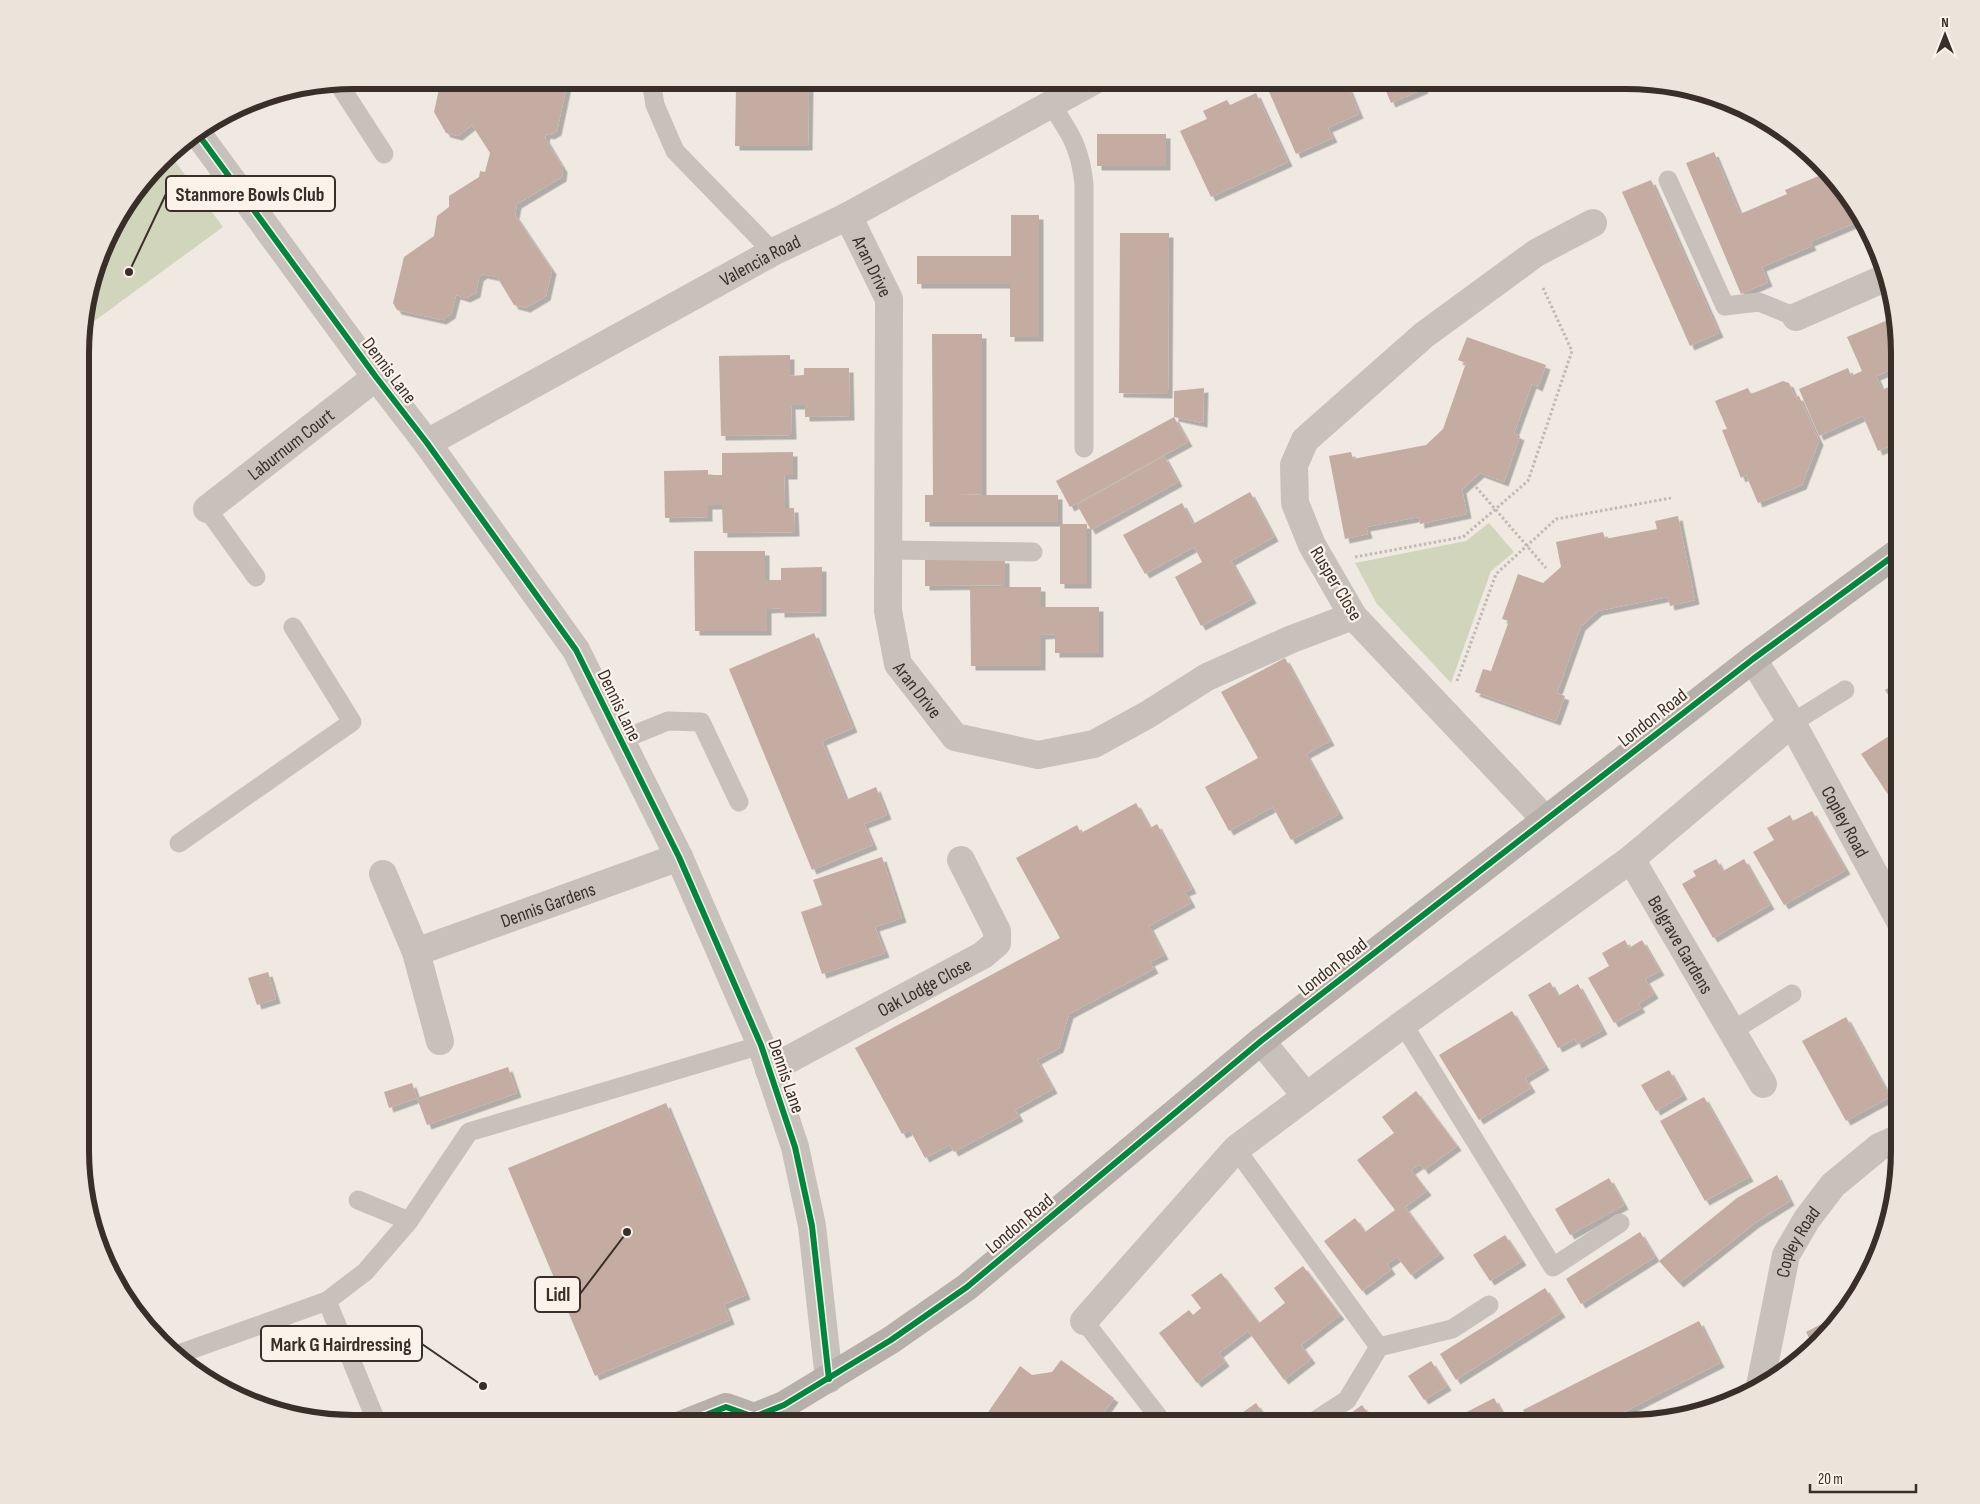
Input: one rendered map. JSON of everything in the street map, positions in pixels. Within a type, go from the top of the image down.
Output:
[{"type":"main road","name":"London Road","points":[[787,1414],[828,1379],[891,1340],[966,1287],[1261,1041],[1753,659],[1891,558]]},
{"type":"main road","points":[[706,1415],[726,1407],[743,1415]]},
{"type":"street","name":"Valencia Road","points":[[427,443],[773,252],[848,216],[1076,89]]},
{"type":"street","name":"Dennis Lane","points":[[201,138],[376,377],[427,443],[576,650],[679,857],[765,1057],[795,1148],[812,1226],[828,1379]]},
{"type":"street","name":"Aran Drive","points":[[848,216],[890,299],[888,611],[898,664],[955,737],[1038,755],[1094,744],[1147,715],[1207,677],[1292,639],[1353,616]]},
{"type":"street","name":"Rusper Close","points":[[1545,819],[1353,616],[1312,545],[1295,503],[1294,465],[1305,440],[1424,335],[1529,258],[1593,223]]},
{"type":"street","points":[[1796,317],[1880,280]]},
{"type":"street","name":"Laburnum Court","points":[[207,509],[376,377]]},
{"type":"street","name":"Copley Road","points":[[1753,659],[1792,723],[1891,904]]},
{"type":"street","points":[[1084,1321],[1236,1149],[1403,1024],[1631,858],[1792,723]]},
{"type":"street","name":"Dennis Gardens","points":[[416,952],[679,857]]},
{"type":"street","name":"Belgrave Gardens","points":[[1631,858],[1763,1084]]},
{"type":"street","name":"Oak Lodge Close","points":[[765,1057],[983,955],[997,943],[997,931],[961,860]]},
{"type":"street","points":[[383,874],[416,952],[440,1041]]},
{"type":"street","points":[[1261,1041],[1306,1096]]},
{"type":"street","name":"Copley Road","points":[[1762,1378],[1786,1255],[1807,1219],[1833,1185],[1879,1148],[1891,1142]]},
{"type":"lane","points":[[342,89],[384,154]]},
{"type":"lane","points":[[652,89],[655,106],[675,152],[773,252]]},
{"type":"lane","points":[[1051,104],[1071,134],[1081,159],[1084,184],[1084,448]]},
{"type":"lane","points":[[1668,180],[1725,306],[1760,302],[1796,317]]},
{"type":"lane","points":[[207,509],[256,577]]},
{"type":"lane","points":[[888,550],[1033,552]]},
{"type":"lane","points":[[180,843],[352,722],[292,627]]},
{"type":"lane","points":[[1792,723],[1845,690]]},
{"type":"lane","points":[[621,740],[668,721],[702,722],[739,802]]},
{"type":"lane","points":[[1732,1031],[1792,994]]},
{"type":"lane","points":[[1403,1024],[1553,1267],[1620,1223]]},
{"type":"lane","points":[[183,1352],[327,1301],[365,1272],[409,1221],[470,1132],[765,1057]]},
{"type":"lane","points":[[1236,1149],[1379,1347]]},
{"type":"lane","points":[[358,1200],[409,1221]]},
{"type":"lane","points":[[327,1301],[373,1415]]},
{"type":"lane","points":[[1324,1415],[1347,1400],[1379,1347],[1452,1328],[1488,1305]]},
{"type":"lane","points":[[1084,1321],[1157,1415]]},
{"type":"path","points":[[1323,564],[1463,536],[1528,481],[1572,351],[1529,258]]},
{"type":"path","points":[[1476,487],[1546,568]]},
{"type":"path","points":[[1445,714],[1496,574],[1556,519],[1671,498]]},
{"type":"green space","points":[[174,159],[223,227],[90,324],[103,269],[124,221],[155,179]]},
{"type":"green space","points":[[1489,523],[1514,552],[1491,571],[1451,683],[1377,604],[1355,563],[1466,541]]},
{"type":"building","points":[[439,89],[566,89],[557,131],[550,135],[546,134],[545,138],[563,168],[562,177],[517,204],[515,215],[552,270],[546,296],[526,308],[514,305],[497,277],[483,274],[479,277],[476,293],[466,298],[456,295],[451,314],[442,320],[397,310],[393,303],[404,257],[434,236],[437,216],[449,207],[449,196],[479,177],[480,171],[485,172],[490,153],[472,125],[458,136],[446,133],[434,112]]},
{"type":"building","points":[[736,89],[809,89],[808,146],[735,146]]},
{"type":"building","points":[[1268,89],[1349,89],[1359,114],[1328,128],[1333,138],[1296,154]]},
{"type":"building","points":[[1385,89],[1424,89],[1391,103]]},
{"type":"building","points":[[1256,93],[1288,162],[1211,197],[1180,131],[1207,119],[1203,111],[1227,100],[1230,105]]},
{"type":"building","points":[[1097,134],[1166,134],[1166,166],[1097,166]]},
{"type":"building","points":[[1714,152],[1740,214],[1787,194],[1785,190],[1822,175],[1857,222],[1810,242],[1812,246],[1762,267],[1768,282],[1741,294],[1686,163]]},
{"type":"building","points":[[1651,180],[1719,333],[1690,346],[1622,192]]},
{"type":"building","points":[[1011,215],[1039,215],[1039,337],[1010,337],[1010,284],[917,284],[917,256],[1011,256]]},
{"type":"building","points":[[1120,233],[1169,233],[1168,394],[1119,393]]},
{"type":"building","points":[[1889,319],[1891,370],[1876,376],[1882,390],[1891,386],[1891,446],[1878,451],[1863,416],[1819,436],[1799,389],[1848,368],[1851,376],[1862,371],[1847,337]]},
{"type":"building","points":[[932,334],[982,334],[982,494],[954,495],[1058,495],[1058,522],[925,522],[925,495],[933,495]]},
{"type":"building","points":[[1467,337],[1546,365],[1538,387],[1532,384],[1514,433],[1520,436],[1504,482],[1480,473],[1462,489],[1467,514],[1420,524],[1419,517],[1366,527],[1368,534],[1345,539],[1329,456],[1351,452],[1353,459],[1426,445],[1443,429],[1466,363],[1458,360]]},
{"type":"building","points":[[790,355],[790,376],[804,375],[804,368],[849,368],[850,416],[805,417],[805,405],[791,405],[792,435],[721,436],[719,356]]},
{"type":"building","points":[[1783,381],[1789,383],[1795,397],[1799,396],[1819,441],[1802,485],[1758,503],[1746,475],[1741,478],[1722,430],[1727,429],[1715,401],[1748,388],[1751,394]]},
{"type":"building","points":[[1204,388],[1203,423],[1174,417],[1174,391]]},
{"type":"building","points":[[1174,417],[1188,442],[1070,507],[1056,481]]},
{"type":"building","points":[[793,452],[793,475],[784,475],[785,508],[794,508],[795,532],[723,533],[722,505],[708,505],[708,517],[665,518],[664,471],[708,470],[708,475],[722,475],[722,453]]},
{"type":"building","points":[[1164,456],[1178,482],[1091,530],[1077,505]]},
{"type":"building","points":[[1250,492],[1274,537],[1231,561],[1252,599],[1201,626],[1175,577],[1202,562],[1194,547],[1145,574],[1123,535],[1182,503],[1193,524]]},
{"type":"building","points":[[1678,516],[1695,600],[1670,606],[1668,597],[1598,611],[1581,626],[1557,693],[1565,696],[1556,721],[1475,692],[1483,669],[1491,671],[1509,621],[1502,619],[1518,574],[1543,583],[1561,567],[1556,542],[1603,532],[1605,539],[1657,529],[1655,521]]},
{"type":"building","points":[[1060,524],[1087,524],[1087,584],[1060,584]]},
{"type":"building","points":[[694,551],[765,551],[765,580],[781,580],[781,568],[822,567],[822,612],[780,613],[780,608],[767,609],[767,631],[695,631]]},
{"type":"building","points":[[1005,559],[1005,585],[925,586],[925,560]]},
{"type":"building","points":[[970,587],[1041,587],[1041,607],[1099,607],[1099,653],[1055,653],[1055,634],[1041,635],[1041,666],[971,666]]},
{"type":"building","points":[[814,633],[853,728],[822,741],[846,800],[876,787],[887,815],[864,824],[873,845],[812,870],[729,669]]},
{"type":"building","points":[[1285,658],[1330,741],[1306,754],[1339,814],[1291,840],[1273,807],[1229,831],[1205,787],[1258,758],[1221,692]]},
{"type":"building","points":[[1891,686],[1891,699],[1885,690]]},
{"type":"building","points":[[1891,735],[1891,799],[1861,754]]},
{"type":"building","points":[[1136,803],[1150,828],[1157,824],[1192,889],[1185,892],[1191,903],[1149,926],[1164,955],[1150,962],[1154,969],[1069,1014],[1059,1048],[1037,1060],[1053,1089],[1015,1110],[1019,1117],[954,1152],[950,1145],[925,1158],[910,1130],[902,1134],[855,1048],[1060,938],[1016,858],[1077,825],[1081,833]]},
{"type":"building","points":[[1812,811],[1846,870],[1784,905],[1753,852],[1774,840],[1767,828],[1790,815],[1793,821]]},
{"type":"building","points":[[882,857],[902,918],[875,927],[885,953],[822,974],[801,912],[822,905],[813,880]]},
{"type":"building","points":[[1716,859],[1723,871],[1744,859],[1770,905],[1713,938],[1682,884],[1696,876],[1693,871]]},
{"type":"building","points":[[1625,940],[1629,948],[1642,940],[1660,971],[1645,979],[1654,994],[1638,1004],[1641,1008],[1614,1023],[1588,978],[1609,966],[1602,953]]},
{"type":"building","points":[[268,972],[276,999],[257,1005],[248,978]]},
{"type":"building","points":[[1550,982],[1558,996],[1578,984],[1603,1030],[1577,1044],[1575,1039],[1558,1048],[1528,995]]},
{"type":"building","points":[[1512,1011],[1545,1066],[1525,1078],[1531,1088],[1479,1120],[1439,1055]]},
{"type":"building","points":[[1846,1017],[1890,1097],[1846,1121],[1802,1041]]},
{"type":"building","points":[[508,1067],[517,1093],[427,1125],[417,1098]]},
{"type":"building","points":[[1669,1070],[1683,1095],[1656,1111],[1641,1085]]},
{"type":"building","points":[[412,1083],[417,1098],[389,1108],[384,1092]]},
{"type":"building","points":[[1416,1091],[1457,1146],[1424,1170],[1420,1164],[1411,1170],[1427,1191],[1405,1207],[1440,1254],[1411,1275],[1397,1257],[1387,1264],[1391,1270],[1362,1291],[1324,1241],[1355,1218],[1365,1232],[1395,1210],[1357,1160],[1394,1133],[1382,1117]]},
{"type":"building","points":[[1704,1097],[1749,1177],[1705,1201],[1660,1121]]},
{"type":"building","points":[[666,1103],[746,1295],[724,1304],[730,1320],[595,1376],[508,1168]]},
{"type":"building","points":[[1777,1175],[1790,1201],[1755,1223],[1679,1283],[1659,1261],[1737,1198]]},
{"type":"building","points":[[1609,1178],[1624,1205],[1570,1235],[1555,1209]]},
{"type":"building","points":[[1640,1232],[1655,1257],[1581,1304],[1566,1279]]},
{"type":"building","points":[[1505,1235],[1522,1261],[1490,1281],[1473,1255]]},
{"type":"building","points":[[1303,1266],[1340,1315],[1301,1345],[1311,1359],[1284,1380],[1248,1331],[1219,1353],[1225,1362],[1197,1383],[1159,1333],[1189,1310],[1193,1315],[1201,1308],[1191,1295],[1221,1273],[1259,1323],[1285,1303],[1274,1288]]},
{"type":"building","points":[[1545,1288],[1561,1313],[1456,1380],[1440,1354]]},
{"type":"building","points":[[1829,1320],[1811,1341],[1806,1332]]},
{"type":"building","points":[[1699,1321],[1720,1363],[1618,1415],[1526,1415],[1523,1410]]},
{"type":"building","points":[[1061,1360],[1114,1398],[1102,1415],[986,1415],[1020,1366],[1032,1375],[1052,1372]]},
{"type":"building","points":[[1431,1361],[1447,1386],[1424,1400],[1408,1376]]},
{"type":"building","points":[[1494,1398],[1503,1415],[1461,1415]]},
{"type":"building","points":[[1256,1403],[1264,1415],[1239,1415]]},
{"type":"building","points":[[1362,1405],[1369,1415],[1348,1415]]},
{"type":"cycle path","points":[[201,138],[376,377],[427,443],[576,650],[679,857],[761,1045],[795,1147],[812,1226],[829,1379]]},
{"type":"cycle path","points":[[759,1415],[784,1405],[891,1340],[967,1287],[1261,1041],[1753,659],[1891,558]]},
{"type":"cycle path","points":[[706,1415],[726,1407],[748,1415]]},
{"type":"place","name":"Stanmore Bowls Club","points":[[129,272]]},
{"type":"place","name":"Lidl","points":[[627,1232]]},
{"type":"place","name":"Mark G Hairdressing","points":[[483,1386]]}]
